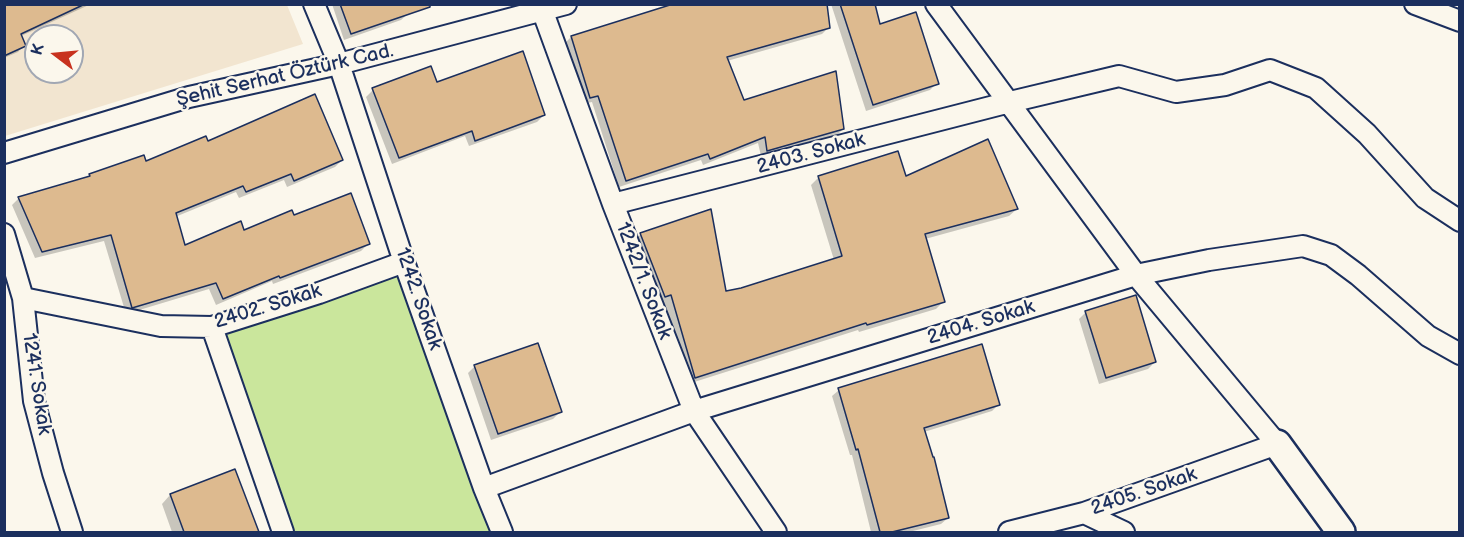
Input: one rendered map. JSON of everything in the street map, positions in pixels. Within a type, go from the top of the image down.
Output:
[{"type":"street","name":"1242. Sokak","points":[[314,4],[339,64],[404,262],[484,488],[502,532]]},
{"type":"street","name":"Şehit Serhat Öztürk Cad.","points":[[4,153],[189,97],[339,64],[542,8],[566,4]]},
{"type":"street","points":[[936,4],[1136,275],[1277,444],[1341,532]]},
{"type":"street","points":[[1415,4],[1460,21]]},
{"type":"street","name":"1242/1. Sokak","points":[[542,8],[613,204],[694,411],[776,532]]},
{"type":"street","name":"2403. Sokak","points":[[613,204],[1119,76],[1176,92],[1225,85],[1270,70],[1316,88],[1366,134],[1425,198],[1460,220]]},
{"type":"street","name":"1241. Sokak","points":[[4,234],[23,298],[34,401],[53,473],[72,532]]},
{"type":"street","name":"2404. Sokak","points":[[484,488],[694,411],[1136,275],[1209,260],[1303,246],[1331,255],[1358,275],[1428,336],[1460,354]]},
{"type":"street","name":"2402. Sokak","points":[[23,298],[161,326],[212,327],[319,293],[404,262]]},
{"type":"street","points":[[212,327],[283,532]]},
{"type":"street","name":"2405. Sokak","points":[[1009,532],[1084,513],[1277,444]]},
{"type":"street","points":[[1084,513],[1124,532]]},
{"type":"shaded area","points":[[5,5],[287,5],[303,44],[5,136]]},
{"type":"green space","points":[[404,262],[502,532],[283,532],[212,327]]},
{"type":"building","points":[[4,4],[85,4],[42,24],[24,24],[24,33],[21,34],[24,47],[4,56]]},
{"type":"building","points":[[340,4],[430,4],[430,7],[351,34]]},
{"type":"building","points":[[673,4],[827,4],[830,28],[727,57],[744,100],[836,71],[844,129],[767,151],[765,137],[710,159],[708,154],[626,181],[598,96],[590,98],[571,36]]},
{"type":"building","points":[[840,4],[875,4],[880,24],[916,12],[939,84],[873,105]]},
{"type":"building","points":[[523,51],[545,115],[475,141],[472,131],[399,158],[372,88],[431,66],[437,82]]},
{"type":"building","points":[[315,94],[343,160],[294,181],[291,174],[246,192],[243,186],[176,213],[185,245],[241,221],[244,230],[292,210],[294,215],[351,193],[370,244],[280,278],[279,276],[223,299],[216,283],[132,308],[111,235],[42,252],[18,197],[90,176],[89,174],[144,155],[146,161],[206,136],[208,141]]},
{"type":"building","points":[[988,139],[1018,209],[925,234],[945,302],[867,325],[866,323],[695,378],[671,295],[665,297],[640,233],[711,209],[726,291],[741,288],[842,256],[818,176],[898,151],[906,176]]},
{"type":"building","points":[[1136,295],[1156,362],[1106,378],[1085,311]]},
{"type":"building","points":[[538,343],[562,412],[498,434],[474,365]]},
{"type":"building","points":[[982,344],[1000,405],[924,428],[934,457],[949,518],[892,532],[880,532],[858,449],[856,450],[838,388]]},
{"type":"building","points":[[235,469],[259,532],[184,532],[170,494]]}]
